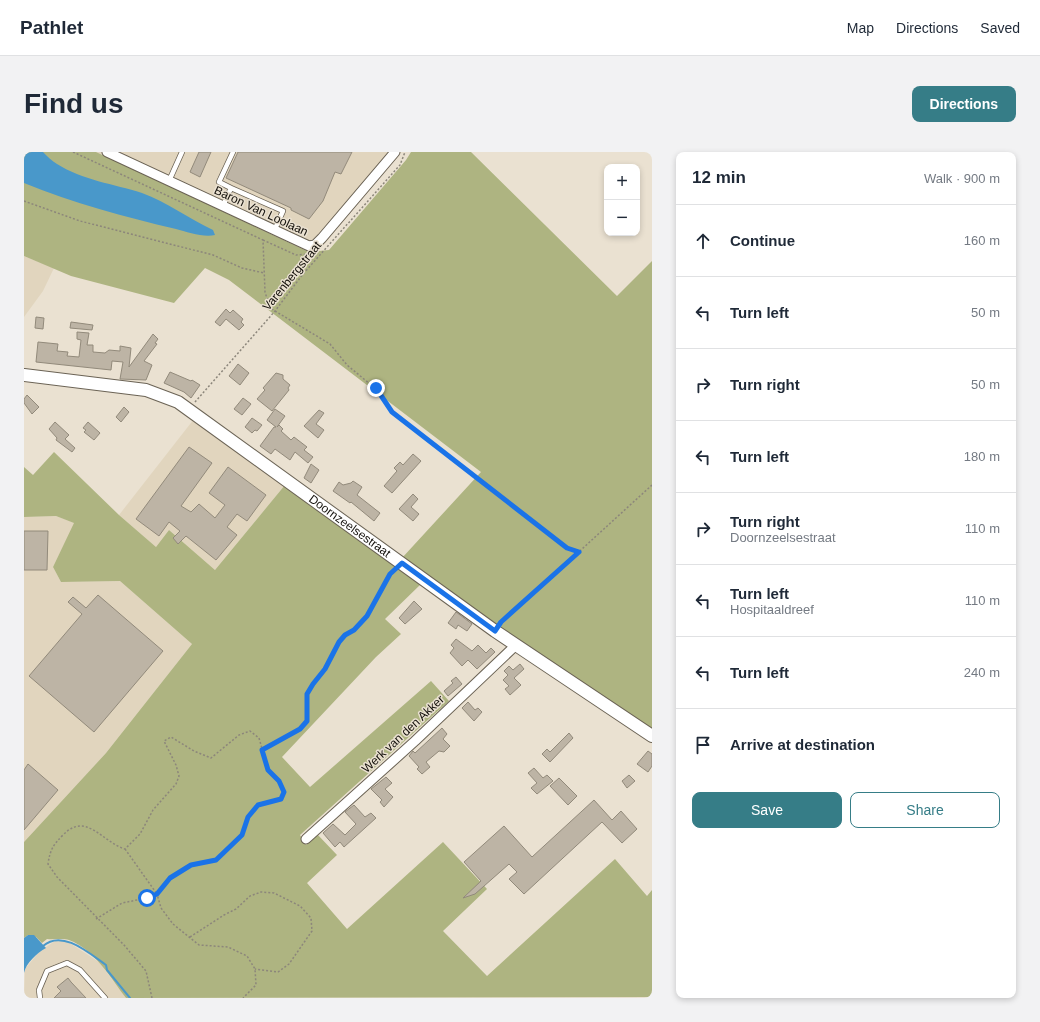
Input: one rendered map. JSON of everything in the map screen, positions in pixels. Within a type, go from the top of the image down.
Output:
[{"type":"main road","name":"Doornzeelsestraat","points":[[24,375],[146,390],[168,397],[189,410],[495,631],[652,736]]},
{"type":"street","name":"Baron Van Loolaan","points":[[108,152],[274,231],[309,246],[315,245],[395,152]]},
{"type":"street","name":"Werk van den Akker","points":[[306,839],[415,742],[516,645]]},
{"type":"lane","points":[[169,181],[182,152]]},
{"type":"lane","points":[[233,152],[219,182],[283,211],[274,231]]},
{"type":"lane","points":[[222,206],[231,188]]},
{"type":"lane","points":[[40,998],[39,990],[47,971],[67,963],[80,970],[105,998]]},
{"type":"path","points":[[73,152],[296,255],[307,256],[316,250],[315,245]]},
{"type":"path","name":"Varenbergstraat","points":[[189,410],[275,311],[303,274],[400,166],[405,152]]},
{"type":"path","points":[[24,201],[80,221],[213,255],[242,268],[264,273]]},
{"type":"path","points":[[263,240],[264,292],[270,308],[330,344],[347,366],[376,388],[392,412],[567,548],[579,552]]},
{"type":"path","points":[[495,631],[501,622],[652,485]]},
{"type":"path","points":[[262,750],[300,729],[307,721],[307,694],[313,684],[325,669],[339,642],[345,635],[354,630],[367,616],[390,574],[402,563]]},
{"type":"path","points":[[96,919],[122,903],[147,898],[157,894],[170,878],[191,865],[216,860],[242,835],[248,817],[258,805],[281,799],[284,792],[279,781],[268,770],[259,738],[250,731],[239,735],[211,758],[194,751],[171,737],[164,741],[176,765],[179,776],[176,784],[153,810],[140,834],[125,849]]},
{"type":"path","points":[[152,998],[146,971],[124,945],[96,919],[57,878],[48,864],[50,849],[72,827],[81,825],[92,829],[114,846],[125,849],[157,894],[161,908],[173,924],[199,945],[228,947],[248,956],[255,969],[256,984],[243,998]]},
{"type":"path","points":[[190,937],[236,909],[250,896],[261,892],[274,893],[300,906],[310,918],[312,931],[288,964],[278,972],[255,969]]},
{"type":"shaded area","points":[[96,152],[401,152],[326,242],[317,250],[309,252]]},
{"type":"shaded area","points":[[24,256],[54,268],[43,291],[24,317]]},
{"type":"shaded area","points":[[194,419],[285,485],[215,570],[169,530],[156,547],[119,515]]},
{"type":"shaded area","points":[[56,516],[75,523],[53,567],[61,582],[120,581],[192,644],[106,753],[24,842],[24,517]]},
{"type":"shaded area","points":[[55,941],[68,942],[99,962],[126,998],[24,998],[25,969],[39,952]]},
{"type":"green space","points":[[24,152],[96,152],[309,252],[329,250],[406,160],[411,152],[471,152],[617,296],[652,261],[652,730],[502,630],[497,624],[495,625],[402,558],[481,472],[229,280],[205,268],[174,303],[71,276],[24,256]]},
{"type":"green space","points":[[54,452],[119,515],[156,547],[169,530],[215,570],[285,485],[421,584],[385,619],[401,634],[376,657],[282,757],[310,787],[431,681],[449,701],[300,835],[306,845],[317,834],[337,855],[307,883],[347,929],[443,842],[487,889],[443,931],[487,976],[615,859],[647,896],[652,890],[652,997],[126,998],[108,973],[87,950],[66,939],[47,939],[42,943],[36,937],[28,935],[24,938],[24,842],[106,753],[192,644],[120,581],[61,582],[53,567],[74,523],[56,516],[24,517],[24,467],[33,475]]},
{"type":"water","points":[[24,152],[43,152],[55,163],[77,174],[142,193],[213,230],[215,235],[206,236],[196,234],[118,214],[61,197],[24,183]]},
{"type":"water","points":[[28,935],[34,935],[46,948],[32,959],[24,973],[24,938]]},
{"type":"building","points":[[199,152],[211,152],[200,177],[190,172]]},
{"type":"building","points":[[238,152],[352,152],[341,174],[335,172],[323,201],[309,219],[291,210],[291,208],[226,178]]},
{"type":"building","points":[[226,309],[230,313],[233,310],[243,319],[241,322],[244,325],[239,330],[226,319],[220,326],[215,322]]},
{"type":"building","points":[[36,317],[44,318],[43,329],[35,328]]},
{"type":"building","points":[[71,322],[93,325],[92,330],[70,328]]},
{"type":"building","points":[[77,332],[89,333],[87,345],[93,345],[93,352],[105,353],[109,350],[120,351],[120,346],[131,348],[129,367],[153,334],[158,339],[155,343],[157,344],[144,361],[152,365],[146,380],[120,379],[123,362],[112,361],[111,370],[36,362],[38,342],[58,344],[57,351],[68,352],[67,356],[79,357],[81,340],[77,339]]},
{"type":"building","points":[[238,364],[249,373],[240,385],[229,376]]},
{"type":"building","points":[[170,372],[191,381],[192,380],[200,385],[191,398],[184,392],[164,383]]},
{"type":"building","points":[[276,373],[283,375],[283,379],[290,385],[288,388],[289,390],[272,411],[257,399],[265,390],[263,388]]},
{"type":"building","points":[[27,395],[39,407],[32,414],[24,403],[24,399]]},
{"type":"building","points":[[243,398],[251,404],[242,415],[234,409]]},
{"type":"building","points":[[124,407],[129,412],[121,422],[116,417]]},
{"type":"building","points":[[275,409],[285,416],[277,427],[279,425],[283,429],[281,431],[291,440],[294,437],[307,447],[304,450],[313,457],[308,463],[295,452],[290,460],[275,449],[271,454],[260,446],[274,427],[276,427],[267,420]]},
{"type":"building","points":[[319,410],[324,413],[316,424],[324,430],[318,438],[304,426]]},
{"type":"building","points":[[252,418],[262,425],[257,431],[255,430],[252,433],[245,427]]},
{"type":"building","points":[[55,422],[69,435],[65,439],[75,448],[72,452],[56,440],[57,438],[49,429]]},
{"type":"building","points":[[88,422],[100,433],[94,440],[84,432],[86,430],[83,428]]},
{"type":"building","points":[[189,447],[212,463],[181,506],[191,512],[199,504],[215,518],[225,505],[209,493],[228,467],[266,495],[247,521],[237,514],[227,527],[237,535],[216,560],[186,536],[178,544],[173,538],[180,531],[169,522],[159,536],[136,519]]},
{"type":"building","points":[[413,454],[421,461],[392,493],[384,486],[397,471],[394,468],[400,462],[403,465]]},
{"type":"building","points":[[311,464],[319,470],[311,483],[304,478]]},
{"type":"building","points":[[353,481],[362,487],[357,495],[380,513],[374,521],[351,502],[350,503],[333,491],[339,482],[343,485]]},
{"type":"building","points":[[413,494],[418,499],[411,507],[419,514],[413,521],[399,509]]},
{"type":"building","points":[[24,531],[48,531],[47,570],[24,570]]},
{"type":"building","points":[[98,595],[163,651],[94,732],[29,676],[82,614],[68,602],[73,597],[86,608]]},
{"type":"building","points":[[414,601],[422,609],[405,624],[399,618]]},
{"type":"building","points":[[456,612],[472,624],[467,631],[458,625],[456,629],[448,623]]},
{"type":"building","points":[[456,639],[472,651],[478,645],[486,653],[491,648],[495,652],[477,669],[468,660],[462,666],[450,653],[454,648],[451,645]]},
{"type":"building","points":[[520,664],[524,669],[514,678],[521,685],[510,695],[505,689],[509,686],[503,680],[508,675],[504,671],[509,666],[513,670]]},
{"type":"building","points":[[456,677],[462,684],[448,696],[444,691],[453,683],[451,681]]},
{"type":"building","points":[[468,702],[475,710],[478,708],[482,712],[474,721],[462,708]]},
{"type":"building","points":[[442,728],[447,734],[443,739],[450,746],[444,752],[439,751],[426,762],[430,767],[422,774],[417,769],[419,767],[409,756],[413,751],[415,753]]},
{"type":"building","points":[[569,733],[573,738],[550,762],[542,754],[547,749],[550,752]]},
{"type":"building","points":[[648,751],[652,754],[652,766],[648,772],[637,764]]},
{"type":"building","points":[[28,764],[58,790],[24,830],[24,770]]},
{"type":"building","points":[[534,768],[543,778],[547,775],[553,781],[537,794],[531,788],[537,783],[528,773]]},
{"type":"building","points":[[629,775],[635,781],[627,788],[622,781]]},
{"type":"building","points":[[386,777],[392,783],[385,789],[393,797],[384,807],[380,802],[382,800],[371,789]]},
{"type":"building","points":[[559,778],[577,796],[568,805],[550,786]]},
{"type":"building","points":[[594,800],[612,820],[621,811],[637,829],[622,843],[602,822],[524,894],[509,879],[517,872],[509,864],[475,894],[463,898],[481,881],[464,862],[504,826],[532,857]]},
{"type":"building","points":[[354,805],[365,817],[371,813],[376,818],[344,847],[340,842],[335,847],[323,833],[333,824],[345,835],[356,824],[345,812]]},
{"type":"building","points":[[68,978],[86,998],[54,998],[61,991],[57,987]]},
{"type":"waterway","points":[[43,946],[50,941],[58,940],[67,941],[84,949],[106,965],[107,970],[130,998]]},
{"type":"route","points":[[147,898],[157,894],[170,878],[191,865],[216,860],[242,835],[248,817],[258,805],[281,799],[284,792],[279,781],[268,770],[262,750],[278,743],[300,729],[307,721],[307,694],[313,684],[325,669],[339,642],[345,635],[354,630],[367,616],[378,599],[390,574],[402,563],[495,631],[501,622],[579,552],[567,548],[471,475],[392,412],[376,388]]}]
